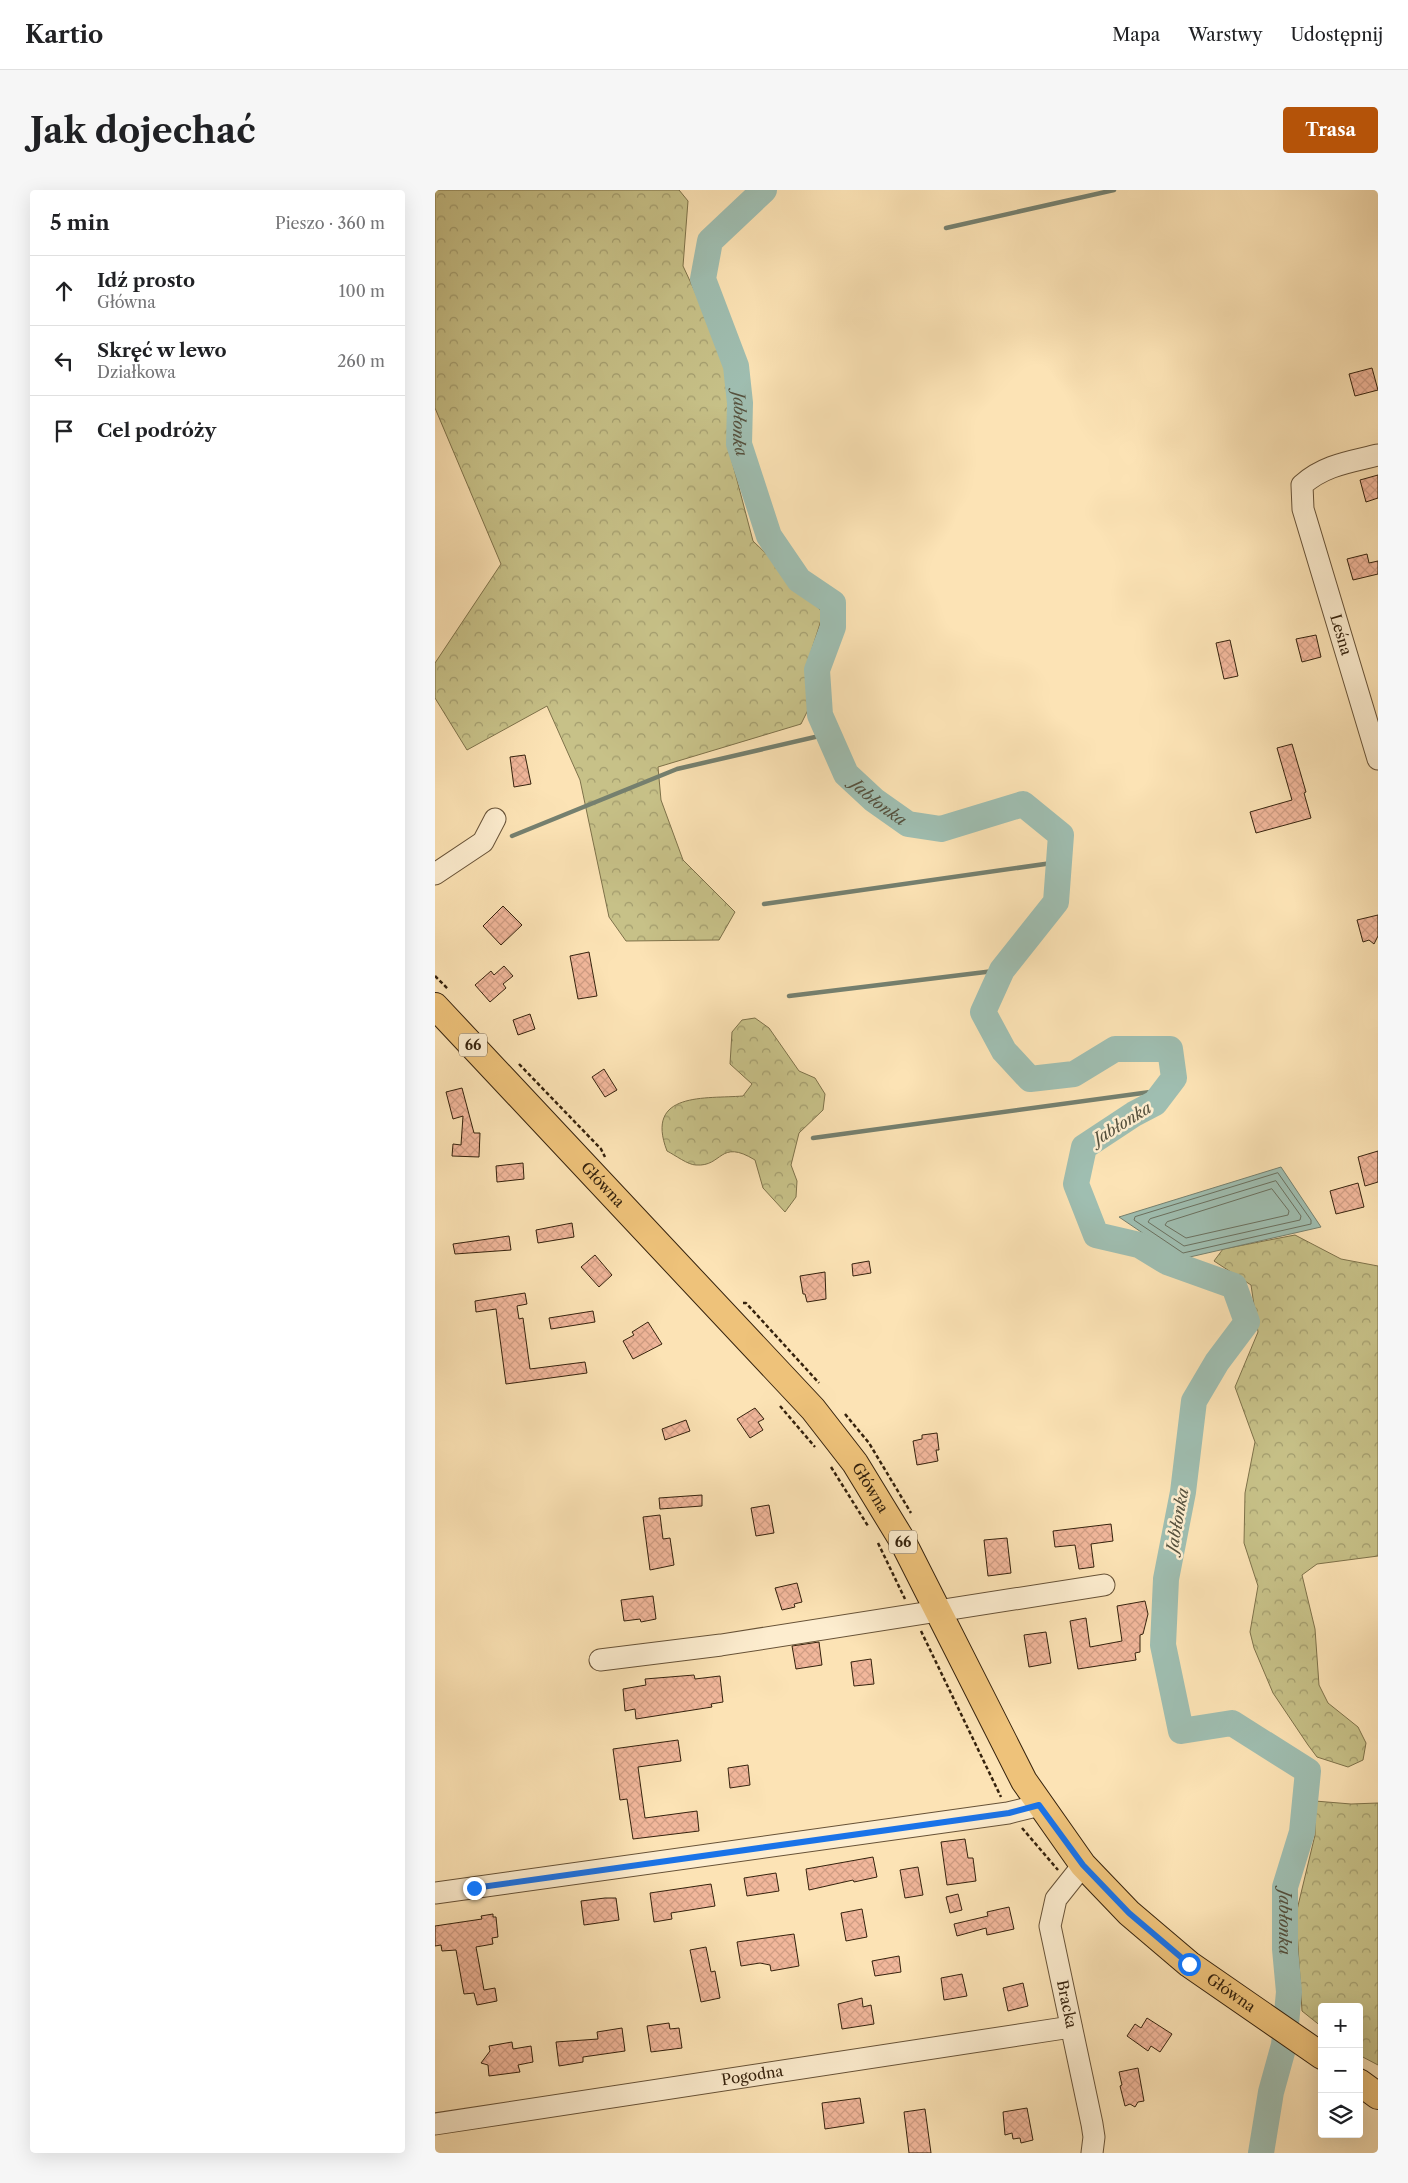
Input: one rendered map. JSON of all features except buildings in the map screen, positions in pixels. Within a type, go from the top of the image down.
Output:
[{"type":"main road","name":"Główna","points":[[435,1006],[813,1408],[855,1463],[880,1502],[926,1614],[1039,1805],[1077,1874],[1129,1913],[1189,1964],[1316,2052]]},
{"type":"main road","points":[[1363,2085],[1378,2096]]},
{"type":"street","name":"Leśna","points":[[1378,455],[1327,468],[1314,474],[1302,485],[1303,509],[1378,759]]},
{"type":"street","points":[[435,874],[483,842],[495,819]]},
{"type":"street","points":[[601,1660],[721,1645],[1104,1585]]},
{"type":"street","points":[[435,1893],[1009,1813],[1039,1805]]},
{"type":"street","name":"Bracka","points":[[1077,1874],[1056,1899],[1050,1926],[1092,2124],[1094,2137],[1092,2153]]},
{"type":"street","name":"Pogodna","points":[[435,2124],[1071,2027]]},
{"type":"path","points":[[776,1401],[820,1454]]},
{"type":"path","points":[[827,1461],[873,1534]]},
{"type":"path","points":[[878,1542],[926,1614],[1009,1813],[1077,1874]]},
{"type":"green space","points":[[435,190],[679,190],[688,201],[683,266],[726,358],[732,461],[753,541],[810,596],[823,614],[806,668],[812,702],[801,724],[658,767],[661,800],[683,860],[735,912],[719,940],[626,941],[609,917],[580,780],[547,706],[467,750],[435,698],[435,663],[501,564],[435,408]]},
{"type":"green space","points":[[755,1018],[769,1028],[799,1071],[815,1078],[825,1094],[823,1110],[799,1133],[791,1165],[797,1181],[796,1197],[785,1212],[763,1188],[755,1160],[743,1154],[728,1152],[712,1162],[693,1165],[667,1151],[662,1132],[664,1118],[671,1108],[683,1102],[712,1097],[743,1096],[752,1084],[730,1064],[732,1032],[742,1020]]},
{"type":"green space","points":[[1295,1235],[1341,1259],[1378,1266],[1378,1556],[1317,1564],[1302,1575],[1315,1629],[1319,1685],[1328,1703],[1358,1727],[1366,1743],[1363,1760],[1348,1767],[1317,1757],[1308,1745],[1273,1693],[1254,1648],[1250,1632],[1258,1586],[1244,1543],[1245,1493],[1255,1442],[1235,1387],[1258,1332],[1251,1285],[1214,1261],[1223,1249]]},
{"type":"green space","points":[[1315,1801],[1351,1804],[1378,1803],[1378,2065],[1363,2057],[1363,2003],[1318,2003],[1318,2024],[1302,2011],[1296,1914],[1315,1835]]},
{"type":"water","points":[[1281,1167],[1321,1227],[1181,1259],[1119,1217]]},
{"type":"waterway","name":"Jabłonka","points":[[764,190],[710,241],[703,279],[736,366],[740,403],[739,444],[769,536],[799,580],[833,603],[833,627],[817,670],[820,715],[846,774],[874,800],[908,824],[941,829],[1023,804],[1061,835],[1056,902],[1002,970],[983,1012],[1004,1051],[1030,1079],[1074,1074],[1115,1049],[1170,1049],[1174,1078],[1155,1103],[1134,1114],[1084,1147],[1076,1184],[1096,1235],[1139,1245],[1167,1262],[1234,1286],[1247,1322],[1217,1362],[1194,1401],[1183,1492],[1166,1579],[1163,1645],[1181,1731],[1232,1723],[1308,1771],[1302,1832],[1285,1887],[1285,1949],[1289,1992],[1284,2045],[1271,2092],[1261,2153]]},
{"type":"waterway","points":[[946,228],[1114,190]]},
{"type":"waterway","points":[[512,836],[677,769],[828,734]]},
{"type":"waterway","points":[[764,904],[1059,862]]},
{"type":"waterway","points":[[789,996],[1002,970]]},
{"type":"waterway","points":[[813,1138],[1165,1090]]},
{"type":"route","points":[[474,1888],[1009,1813],[1039,1805],[1083,1865],[1129,1913],[1189,1964]]}]
